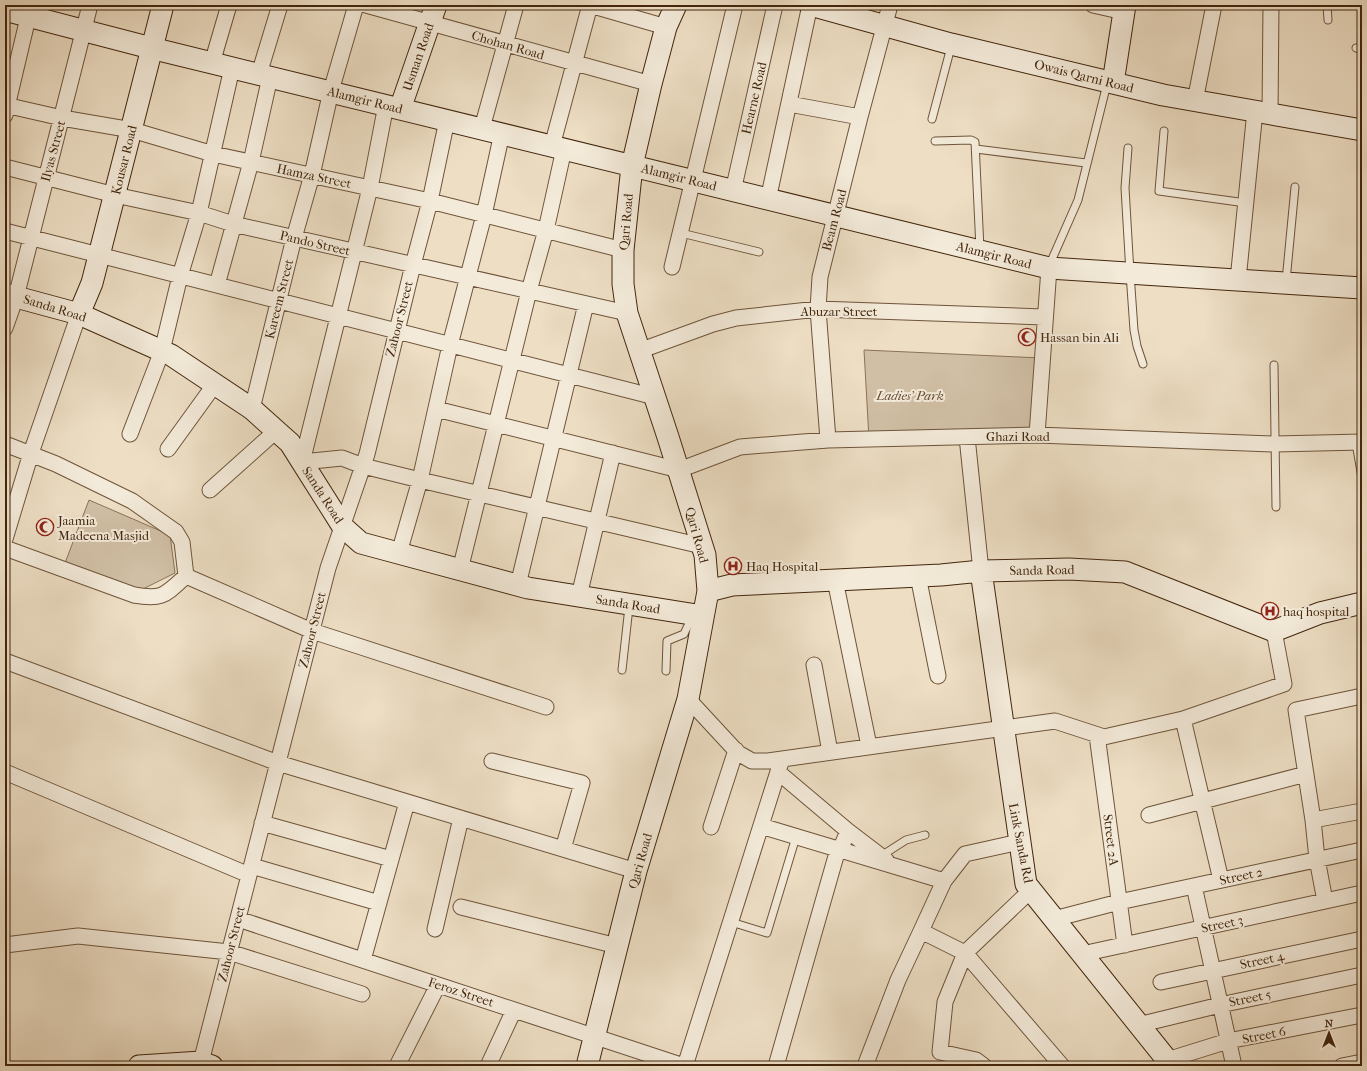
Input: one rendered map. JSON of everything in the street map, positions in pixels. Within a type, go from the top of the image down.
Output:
[{"type":"street","name":"Ilyas Street","points":[[5,328],[11,295],[31,238],[90,5]]},
{"type":"street","name":"Kousar Road","points":[[79,314],[92,283],[163,5]]},
{"type":"street","points":[[212,63],[229,5]]},
{"type":"street","points":[[217,286],[251,162],[265,75],[280,5]]},
{"type":"street","name":"Kareem Street","points":[[252,409],[294,238],[312,175],[331,91],[356,5]]},
{"type":"street","name":"Chohan Road","points":[[366,5],[433,14],[505,44],[650,84]]},
{"type":"street","points":[[482,128],[516,5]]},
{"type":"street","points":[[460,570],[529,291],[546,230],[558,147],[574,63],[590,5],[666,27]]},
{"type":"street","name":"Qari Road","points":[[587,1066],[636,871],[688,699],[698,615],[708,591],[705,555],[679,470],[627,314],[623,284],[623,250],[632,166],[650,84],[666,27],[676,5]]},
{"type":"street","points":[[672,267],[735,5]]},
{"type":"street","name":"Hearne Road","points":[[733,191],[775,5]]},
{"type":"street","name":"Beam Road","points":[[828,440],[818,309],[819,288],[824,258],[890,5]]},
{"type":"street","points":[[1093,5],[1124,9],[1110,82]]},
{"type":"street","points":[[1195,101],[1214,5]]},
{"type":"street","points":[[1238,280],[1246,203],[1262,113],[1271,5]]},
{"type":"street","points":[[768,200],[789,104],[814,6]]},
{"type":"street","name":"Owais Qarni Road","points":[[814,6],[951,44],[1163,95],[1362,130]]},
{"type":"street","name":"Alamgir Road","points":[[5,10],[29,10],[83,30],[151,48],[1049,268],[1361,288]]},
{"type":"street","points":[[6,108],[29,10]]},
{"type":"street","name":"Usman Road","points":[[393,107],[433,14]]},
{"type":"street","points":[[130,434],[162,351],[180,276],[199,213],[232,68]]},
{"type":"street","points":[[789,104],[860,118]]},
{"type":"street","points":[[393,107],[370,188],[302,462],[342,458],[363,466],[420,480],[702,546]]},
{"type":"street","name":"Hamza Street","points":[[6,108],[132,130],[213,154],[430,201],[623,250]]},
{"type":"street","name":"Zahoor Street","points":[[204,1065],[250,870],[328,568],[363,466],[430,201],[447,120]]},
{"type":"street","points":[[399,554],[420,480],[450,345],[484,215],[502,133]]},
{"type":"street","name":"Pando Street","points":[[5,167],[115,195],[199,213],[233,224],[627,314]]},
{"type":"street","points":[[5,231],[655,397]]},
{"type":"street","points":[[1037,435],[1044,317],[1049,268]]},
{"type":"street","name":"Sanda Road","points":[[11,295],[79,314],[162,351],[252,409],[290,443],[343,527],[361,543],[518,585],[698,615]]},
{"type":"street","points":[[518,585],[586,304]]},
{"type":"street","name":"Abuzar Street","points":[[639,351],[714,324],[736,318],[818,309],[1044,317]]},
{"type":"street","points":[[5,539],[31,454],[79,314]]},
{"type":"street","points":[[168,449],[215,384]]},
{"type":"street","points":[[436,409],[679,470]]},
{"type":"street","points":[[210,490],[276,431]]},
{"type":"street","name":"Ghazi Road","points":[[679,470],[740,447],[828,440],[1037,435],[1275,444],[1359,443]]},
{"type":"street","points":[[967,437],[981,571]]},
{"type":"street","points":[[5,444],[31,454],[132,501],[176,532],[182,542],[186,576]]},
{"type":"street","points":[[579,596],[612,454]]},
{"type":"street","points":[[5,548],[134,596],[153,598],[166,594],[186,576]]},
{"type":"street","name":"Sanda Road","points":[[708,591],[732,585],[918,576],[981,571],[1069,568],[1125,572],[1274,631]]},
{"type":"street","name":"Link Sanda Rd","points":[[981,571],[1026,884],[1138,1025],[1166,1064]]},
{"type":"street","points":[[186,576],[312,631],[546,707]]},
{"type":"street","points":[[918,576],[938,676]]},
{"type":"street","points":[[835,580],[869,746]]},
{"type":"street","points":[[688,699],[736,750],[752,761],[780,765],[830,752],[1055,721],[1104,737],[1183,719],[1284,684],[1274,631],[1320,612],[1362,603]]},
{"type":"street","points":[[5,661],[278,763],[636,871]]},
{"type":"street","points":[[814,665],[830,752]]},
{"type":"street","points":[[1325,902],[1317,860],[1313,820],[1296,710],[1362,696]]},
{"type":"street","points":[[1183,719],[1221,880]]},
{"type":"street","name":"Street 2A","points":[[1098,735],[1125,945]]},
{"type":"street","points":[[711,827],[736,750]]},
{"type":"street","points":[[492,761],[582,783],[563,849]]},
{"type":"street","points":[[685,1066],[780,765]]},
{"type":"street","points":[[780,765],[848,831],[893,865]]},
{"type":"street","points":[[5,772],[250,870],[379,904]]},
{"type":"street","points":[[1149,815],[1306,774]]},
{"type":"street","points":[[363,960],[407,802]]},
{"type":"street","points":[[1313,820],[1362,810]]},
{"type":"street","points":[[435,929],[461,818]]},
{"type":"street","points":[[262,823],[391,859]]},
{"type":"street","points":[[761,826],[944,881]]},
{"type":"street","points":[[776,1066],[839,850],[848,831]]},
{"type":"street","points":[[865,1066],[898,980],[944,881],[965,854],[1019,842]]},
{"type":"street","name":"Street 2","points":[[1054,919],[1119,902],[1362,850]]},
{"type":"street","points":[[1194,886],[1234,1066]]},
{"type":"street","points":[[984,1066],[981,1062],[976,1060],[943,1054],[939,1049],[945,1002],[965,953],[1031,890]]},
{"type":"street","name":"Street 3","points":[[1082,954],[1362,894]]},
{"type":"street","points":[[461,906],[617,946]]},
{"type":"street","name":"Feroz Street","points":[[238,919],[685,1066]]},
{"type":"street","points":[[921,931],[965,953],[1062,1066]]},
{"type":"street","points":[[5,945],[78,936],[230,952],[362,994]]},
{"type":"street","name":"Street 4","points":[[1161,982],[1362,939]]},
{"type":"street","name":"Street 5","points":[[1138,1025],[1220,1004],[1362,975]]},
{"type":"street","points":[[397,1066],[438,985]]},
{"type":"street","points":[[488,1066],[514,1010]]},
{"type":"street","name":"Street 6","points":[[1166,1064],[1228,1041],[1362,1015]]},
{"type":"street","points":[[1342,1066],[1362,1062]]},
{"type":"street","points":[[139,1066],[204,1065]]},
{"type":"lane","points":[[1327,5],[1328,20]]},
{"type":"lane","points":[[932,119],[951,44]]},
{"type":"lane","points":[[1049,268],[1078,200],[1086,163],[1110,82]]},
{"type":"lane","points":[[1164,132],[1159,191],[1246,203]]},
{"type":"lane","points":[[934,141],[971,140],[975,142],[980,251]]},
{"type":"lane","points":[[976,148],[1086,163]]},
{"type":"lane","points":[[1128,148],[1125,188],[1130,273],[1134,330],[1143,364]]},
{"type":"lane","points":[[1285,283],[1295,187]]},
{"type":"lane","points":[[681,233],[759,252]]},
{"type":"lane","points":[[1361,288],[1362,248]]},
{"type":"lane","points":[[1274,365],[1276,507]]},
{"type":"lane","points":[[1359,443],[1362,478]]},
{"type":"lane","points":[[622,670],[630,604]]},
{"type":"lane","points":[[666,671],[667,641],[684,634],[698,615]]},
{"type":"lane","points":[[880,856],[906,840],[925,835]]},
{"type":"lane","points":[[730,922],[767,933],[796,836]]},
{"type":"green space","name":"Ladies' Park","points":[[864,350],[1041,358],[1037,435],[869,439]]},
{"type":"green space","points":[[89,500],[170,535],[175,573],[141,590],[65,563]]},
{"type":"place","name":"Hassan bin Ali","points":[[1027,337]]},
{"type":"place","name":"Jaamia Madeena Masjid","points":[[45,527]]},
{"type":"place","name":"Haq Hospital","points":[[733,566]]},
{"type":"place","name":"haq hospital","points":[[1270,611]]}]
